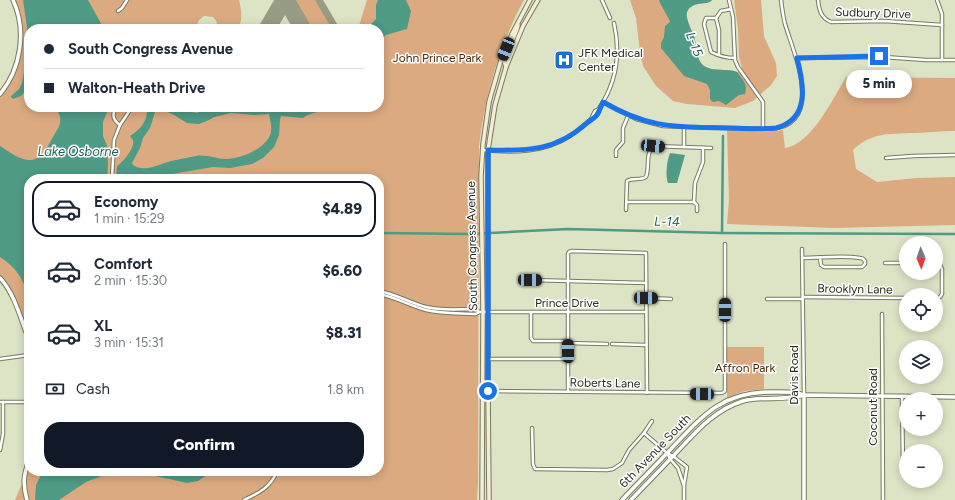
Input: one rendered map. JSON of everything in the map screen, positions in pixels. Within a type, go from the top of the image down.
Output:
[{"type":"main road","name":"South Congress Avenue","points":[[482,500],[482,150],[487,114],[501,60],[518,21],[530,0]]},
{"type":"main road","name":"South Congress Avenue","points":[[489,500],[488,150],[495,105],[506,67],[523,26],[538,0]]},
{"type":"main road","points":[[506,67],[504,61],[517,29],[518,21]]},
{"type":"main road","points":[[483,379],[485,388],[488,391]]},
{"type":"main road","points":[[482,391],[488,401]]},
{"type":"street","points":[[0,94],[8,84],[13,73],[20,47],[20,19],[13,0]]},
{"type":"street","points":[[118,11],[127,0]]},
{"type":"street","points":[[602,0],[610,18]]},
{"type":"street","points":[[729,0],[734,29],[735,58],[738,68],[763,102],[764,129]]},
{"type":"street","points":[[603,102],[628,116],[654,124],[684,128],[764,129],[784,126],[795,117],[801,105],[802,97],[801,78],[797,58],[785,23],[781,0]]},
{"type":"street","name":"Sudbury Drive","points":[[818,0],[822,16],[831,22],[884,21],[942,25]]},
{"type":"street","points":[[937,0],[941,9],[942,60]]},
{"type":"street","points":[[719,54],[719,30],[716,18],[721,11],[731,9]]},
{"type":"street","points":[[716,18],[706,18],[704,24],[710,51],[712,53],[719,54],[724,58],[735,58]]},
{"type":"street","points":[[482,150],[525,151],[549,146],[569,137],[590,120],[595,111],[598,110],[603,102],[612,82],[616,66],[617,43],[614,24]]},
{"type":"street","points":[[797,58],[884,56],[955,60]]},
{"type":"street","points":[[114,112],[114,118],[120,125]]},
{"type":"street","points":[[112,174],[114,140],[120,125],[129,112]]},
{"type":"street","points":[[616,156],[616,150],[623,142],[623,128],[628,116]]},
{"type":"street","points":[[684,128],[684,147]]},
{"type":"street","points":[[626,210],[627,181],[631,179],[644,179],[648,175],[648,161],[651,148],[653,146],[711,148]]},
{"type":"street","points":[[697,211],[697,206],[694,202],[695,183],[702,162],[703,148]]},
{"type":"street","points":[[886,158],[955,155]]},
{"type":"street","points":[[627,202],[694,202]]},
{"type":"street","name":"Roberts Lane","points":[[488,391],[722,394],[725,391],[725,244]]},
{"type":"street","name":"Davis Road","points":[[802,249],[804,500]]},
{"type":"street","points":[[568,392],[569,252],[646,253],[646,393]]},
{"type":"street","points":[[803,258],[820,258],[861,258],[866,261],[866,264],[862,267],[824,267],[821,265],[820,258]]},
{"type":"street","points":[[885,263],[899,263]]},
{"type":"street","points":[[0,278],[5,283],[11,294],[24,327]]},
{"type":"street","points":[[530,280],[646,283]]},
{"type":"street","name":"Prince Drive","points":[[384,293],[392,294],[408,302],[436,310],[476,309],[481,312],[646,312]]},
{"type":"street","points":[[646,298],[671,299]]},
{"type":"street","name":"Brooklyn Lane","points":[[767,299],[899,298]]},
{"type":"street","points":[[531,312],[531,338],[533,341],[607,344]]},
{"type":"street","name":"Coconut Road","points":[[882,314],[883,500]]},
{"type":"street","points":[[612,344],[646,345]]},
{"type":"street","points":[[0,359],[24,356]]},
{"type":"street","points":[[488,359],[568,359]]},
{"type":"street","name":"6th Avenue South","points":[[622,500],[704,415],[723,402],[735,397],[757,392],[797,392],[804,395]]},
{"type":"street","points":[[804,395],[899,396]]},
{"type":"street","name":"6th Avenue South","points":[[632,500],[708,420],[725,408],[753,399],[797,397],[804,395]]},
{"type":"street","points":[[943,397],[955,397]]},
{"type":"street","points":[[0,450],[3,434],[2,402],[24,402]]},
{"type":"street","points":[[532,428],[533,466],[535,469],[613,469],[622,463],[634,443],[652,420]]},
{"type":"street","points":[[644,432],[667,453],[674,456],[687,467],[684,486],[684,500]]},
{"type":"street","points":[[667,453],[678,468],[684,486]]},
{"type":"street","points":[[24,476],[27,500]]},
{"type":"street","points":[[244,500],[265,489],[272,482],[275,476]]},
{"type":"green space","name":"John Prince Park","points":[[14,0],[239,0],[241,11],[240,24],[216,24],[217,22],[213,17],[204,16],[198,21],[198,24],[24,24],[24,112],[384,112],[384,24],[360,24],[367,0],[524,0],[507,35],[494,71],[485,108],[479,146],[477,500],[15,500],[25,476],[384,476],[384,174],[24,174],[24,320],[8,283],[0,275],[0,96],[12,76],[22,45],[21,20]]},
{"type":"green space","points":[[293,0],[316,0],[330,24],[307,24]]},
{"type":"green space","points":[[630,0],[712,0],[708,3],[694,5],[688,10],[687,13],[698,57],[701,63],[708,68],[737,72],[742,68],[739,57],[738,29],[734,0],[761,0],[764,36],[776,63],[777,76],[771,85],[753,101],[735,108],[687,104],[673,101],[656,86],[643,66],[636,18]]},
{"type":"green space","points":[[846,77],[955,78],[955,131],[895,134],[873,137],[859,144],[853,150],[856,169],[877,182],[916,178],[955,177],[955,225],[834,228],[727,224],[729,199],[727,130],[768,132],[783,130],[785,148],[795,145],[813,129],[821,119]]},
{"type":"green space","name":"Affron Park","points":[[727,347],[764,347],[764,389],[745,391],[727,398]]},
{"type":"water","points":[[23,0],[88,0],[101,24],[27,24]]},
{"type":"water","points":[[378,0],[406,0],[411,11],[407,29],[386,35],[384,37],[384,24],[371,24],[376,19],[376,5]]},
{"type":"water","points":[[659,0],[712,0],[708,3],[694,5],[688,10],[687,13],[688,21],[695,40],[698,57],[701,63],[708,68],[737,72],[746,87],[745,94],[739,95],[726,105],[719,101],[713,102],[710,99],[710,90],[707,84],[684,76],[661,48],[665,26],[670,21]]},
{"type":"water","points":[[24,72],[24,92],[21,96],[13,99],[11,96],[19,89]]},
{"type":"water","name":"Lake Osborne","points":[[58,112],[107,112],[103,122],[103,136],[107,146],[107,174],[24,174],[24,284],[11,265],[0,257],[0,146],[24,159],[33,160],[37,158],[44,153],[58,127],[60,122]]},
{"type":"water","points":[[147,112],[155,112],[150,128],[143,138],[140,148],[132,163],[133,165],[142,168],[157,166],[171,161],[196,156],[226,159],[239,157],[259,148],[269,138],[271,132],[269,114],[255,115],[231,113],[214,117],[199,124],[187,123],[168,112],[318,112],[303,118],[281,116],[279,135],[274,147],[263,158],[252,164],[230,168],[213,167],[172,174],[116,174],[117,166],[126,158],[131,150],[133,140],[130,136],[143,124]]},
{"type":"water","points":[[670,153],[685,155],[677,183],[668,183],[667,180],[667,168]]},
{"type":"water","points":[[40,476],[102,476],[86,482],[59,500],[35,500],[36,485]]},
{"type":"water","points":[[156,476],[206,476],[198,481],[187,483]]},
{"type":"waterway","name":"L-15","points":[[722,233],[723,136]]},
{"type":"waterway","name":"L-14","points":[[384,233],[470,234],[568,229],[722,233],[955,234]]},
{"type":"taxiway","points":[[319,0],[333,24]]},
{"type":"runway","points":[[270,24],[284,0]]},
{"type":"runway","points":[[286,0],[300,24]]},
{"type":"place","name":"JFK Medical Center","points":[[564,60]]},
{"type":"route","points":[[488,391],[488,150],[525,151],[549,146],[577,132],[599,112],[598,110],[603,102],[626,115],[645,122],[663,126],[684,128],[776,128],[791,122],[798,113],[801,105],[802,87],[797,58],[879,56]]}]
